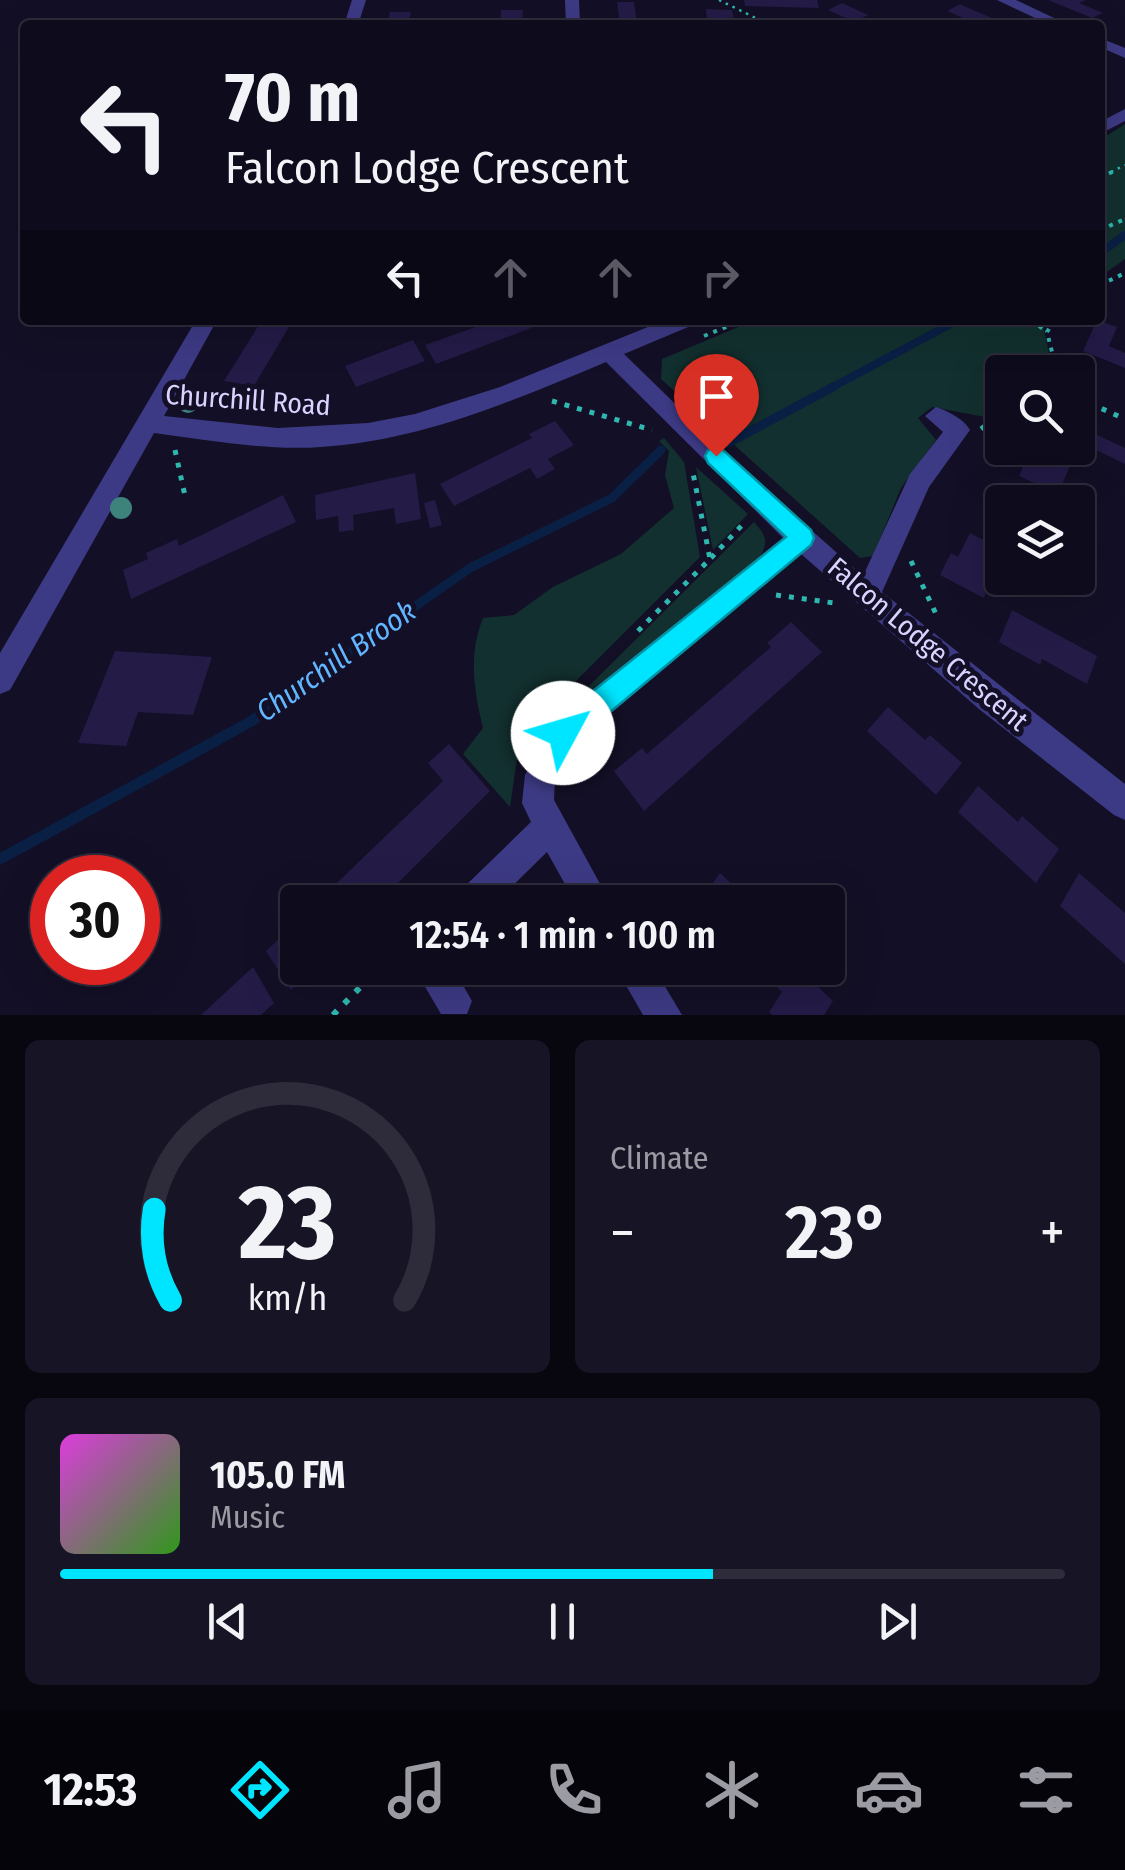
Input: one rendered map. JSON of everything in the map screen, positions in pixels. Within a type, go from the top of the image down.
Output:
[{"type":"street","points":[[1004,0],[1050,20]]},
{"type":"street","points":[[0,680],[158,424],[204,325]]},
{"type":"street","name":"Churchill Road","points":[[158,424],[281,437],[336,437],[427,419],[608,351],[649,326],[690,330]]},
{"type":"street","name":"Falcon Lodge Crescent","points":[[608,351],[673,429],[764,502],[1050,748],[1125,804]]},
{"type":"street","points":[[878,602],[897,531],[920,481],[958,430],[936,416]]},
{"type":"street","points":[[582,885],[538,802],[540,775],[563,733],[802,538]]},
{"type":"street","points":[[490,885],[549,828]]},
{"type":"street","points":[[443,985],[454,1001]]},
{"type":"street","points":[[645,985],[664,1015]]},
{"type":"path","points":[[719,0],[756,20]]},
{"type":"path","points":[[690,330],[716,325]]},
{"type":"path","points":[[1038,325],[1047,332],[1053,355]]},
{"type":"path","points":[[1047,332],[1051,325]]},
{"type":"path","points":[[511,389],[673,429]]},
{"type":"path","points":[[1095,406],[1125,419]]},
{"type":"path","points":[[158,424],[185,496]]},
{"type":"path","points":[[692,464],[710,560]]},
{"type":"path","points":[[629,641],[764,502]]},
{"type":"path","points":[[897,531],[940,622]]},
{"type":"path","points":[[738,590],[878,602]]},
{"type":"path","points":[[333,1015],[362,985]]},
{"type":"green space","points":[[1125,124],[1125,259],[1105,273],[1105,137]]},
{"type":"green space","points":[[743,325],[1043,325],[1049,355],[985,355],[985,417],[932,407],[918,418],[936,440],[901,488],[873,556],[860,558],[661,379],[662,359]]},
{"type":"green space","points":[[664,438],[684,462],[700,557],[532,725],[518,752],[510,807],[463,754],[483,728],[474,673],[475,646],[483,618],[514,615],[553,587],[621,554],[674,508],[665,475],[669,451],[659,441]]},
{"type":"green space","points":[[696,467],[748,514],[713,550]]},
{"type":"green space","points":[[754,522],[765,538],[760,557],[591,691],[589,686]]},
{"type":"building","points":[[744,0],[817,0],[819,8],[745,6]]},
{"type":"building","points":[[1048,0],[1086,0],[1079,3],[1103,13],[1092,18]]},
{"type":"building","points":[[617,2],[634,2],[636,20],[619,20]]},
{"type":"building","points":[[842,3],[868,15],[850,20],[828,10]]},
{"type":"building","points":[[960,4],[997,20],[968,20],[947,11]]},
{"type":"building","points":[[706,9],[732,10],[734,20],[707,20]]},
{"type":"building","points":[[501,10],[523,10],[522,20],[500,20]]},
{"type":"building","points":[[390,12],[411,12],[409,20],[388,20]]},
{"type":"building","points":[[1105,323],[1117,327],[1109,346],[1125,353],[1125,368],[1083,351],[1095,325]]},
{"type":"building","points":[[259,325],[290,325],[254,386],[224,381]]},
{"type":"building","points":[[481,325],[539,325],[436,364],[425,345]]},
{"type":"building","points":[[413,340],[425,361],[356,387],[345,366]]},
{"type":"building","points":[[555,421],[574,445],[548,459],[555,469],[537,479],[530,468],[454,506],[440,484],[532,438],[529,434]]},
{"type":"building","points":[[1095,434],[1125,448],[1125,464],[1095,449]]},
{"type":"building","points":[[1024,465],[1070,465],[1062,485],[1038,485],[1019,476]]},
{"type":"building","points":[[415,473],[421,519],[396,524],[394,508],[353,515],[354,530],[339,532],[338,516],[316,520],[315,495]]},
{"type":"building","points":[[283,495],[296,522],[131,599],[123,570],[148,559],[146,553],[177,539],[179,546]]},
{"type":"building","points":[[435,500],[442,525],[430,528],[424,503]]},
{"type":"building","points":[[970,533],[985,541],[984,598],[940,575],[951,553],[958,557]]},
{"type":"building","points":[[1012,610],[1097,656],[1087,684],[1042,659],[1040,665],[999,642]]},
{"type":"building","points":[[791,622],[822,652],[644,811],[614,771],[642,748],[647,754],[771,647],[767,643]]},
{"type":"building","points":[[115,651],[212,657],[193,715],[138,712],[126,746],[78,743]]},
{"type":"building","points":[[888,707],[925,740],[930,735],[962,763],[936,795],[867,731]]},
{"type":"building","points":[[449,744],[490,791],[396,885],[335,885],[443,781],[428,763]]},
{"type":"building","points":[[978,786],[1018,822],[1022,816],[1059,849],[1036,883],[958,812]]},
{"type":"building","points":[[720,873],[733,885],[711,885]]},
{"type":"building","points":[[1079,873],[1125,913],[1125,964],[1060,906]]},
{"type":"building","points":[[280,938],[280,973],[266,951]]},
{"type":"building","points":[[253,967],[274,1003],[261,1015],[201,1015]]},
{"type":"building","points":[[775,985],[816,985],[833,1001],[824,1015],[772,1015],[769,1012],[782,992]]},
{"type":"waterway","name":"Churchill Brook","points":[[1105,249],[1125,235]]},
{"type":"waterway","name":"Churchill Brook","points":[[829,389],[949,325]]},
{"type":"waterway","name":"Churchill Brook","points":[[728,443],[833,387]]},
{"type":"waterway","name":"Churchill Brook","points":[[331,665],[470,568],[612,498],[661,450]]},
{"type":"waterway","name":"Churchill Brook","points":[[0,859],[250,722],[335,663]]},
{"type":"route","points":[[563,733],[802,538],[716,456]]}]
